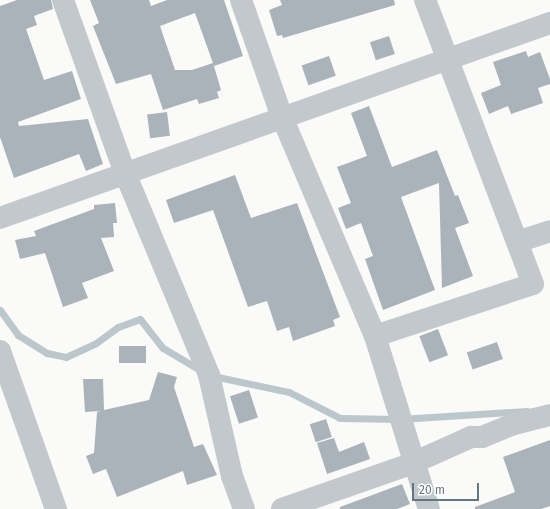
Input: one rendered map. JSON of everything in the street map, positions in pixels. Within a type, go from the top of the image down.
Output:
[{"type":"street","points":[[63,0],[124,173],[209,376],[232,476],[244,509]]},
{"type":"street","points":[[241,0],[282,117],[375,336],[413,463],[429,509]]},
{"type":"street","points":[[375,336],[533,284],[425,0]]},
{"type":"street","points":[[0,218],[282,117],[449,61],[550,23]]},
{"type":"street","points":[[517,242],[550,232]]},
{"type":"street","points":[[0,350],[56,509]]},
{"type":"street","points":[[282,509],[413,463],[471,437],[482,437],[514,424],[550,415]]},
{"type":"building","points":[[17,0],[51,0],[53,9],[34,16],[37,25],[26,29],[44,80],[72,71],[81,99],[18,122],[19,126],[88,119],[103,164],[86,171],[79,154],[14,178],[0,137],[0,6]]},
{"type":"building","points":[[90,0],[149,0],[151,6],[167,0],[224,0],[243,56],[214,66],[213,64],[221,90],[217,92],[219,98],[199,104],[197,99],[163,110],[151,74],[116,84],[93,26],[99,23]],"holes":[[[195,13],[213,63],[192,70],[175,70],[160,26]]]},
{"type":"building","points":[[280,0],[394,0],[395,5],[283,38],[282,35],[277,36],[269,10],[282,5]]},
{"type":"building","points":[[389,36],[395,54],[376,60],[370,42]]},
{"type":"building","points":[[526,51],[528,57],[540,52],[550,79],[550,84],[538,88],[543,103],[511,114],[508,106],[489,114],[481,93],[501,85],[493,62]]},
{"type":"building","points":[[329,56],[336,76],[308,85],[302,65]]},
{"type":"building","points":[[369,106],[392,167],[437,150],[455,196],[458,195],[469,223],[455,228],[473,276],[442,288],[439,183],[401,197],[435,290],[383,310],[365,259],[373,256],[361,223],[346,229],[338,208],[351,203],[337,167],[367,156],[351,113]]},
{"type":"building","points":[[167,112],[170,136],[150,138],[147,114]]},
{"type":"building","points":[[235,175],[251,218],[297,203],[340,317],[333,320],[335,326],[293,341],[289,327],[277,331],[267,301],[248,307],[213,210],[174,223],[166,200]]},
{"type":"building","points":[[115,203],[117,223],[113,223],[114,237],[101,238],[114,271],[82,283],[88,298],[63,307],[45,253],[20,259],[15,240],[36,236],[34,231],[94,209],[94,205]]},
{"type":"building","points":[[438,329],[448,355],[429,362],[419,336]]},
{"type":"building","points":[[497,342],[503,359],[473,369],[467,352]]},
{"type":"building","points":[[119,346],[146,346],[146,363],[119,363]]},
{"type":"building","points":[[158,372],[177,377],[174,387],[194,447],[203,444],[217,475],[187,485],[183,471],[117,497],[106,469],[93,474],[86,456],[94,453],[97,412],[100,411],[85,412],[83,379],[103,379],[104,410],[149,400]]},
{"type":"building","points":[[249,390],[258,418],[239,424],[230,396]]},
{"type":"building","points":[[326,419],[332,437],[316,442],[310,424]]},
{"type":"building","points":[[334,438],[339,452],[364,442],[370,459],[327,474],[317,443]]},
{"type":"building","points":[[550,440],[550,506],[541,509],[475,509],[475,507],[515,492],[503,457]]},
{"type":"building","points":[[402,484],[410,504],[397,509],[340,509],[340,507]]},
{"type":"waterway","points":[[0,310],[18,335],[47,353],[66,357],[96,343],[118,327],[140,319],[163,348],[200,370]]},
{"type":"waterway","points":[[213,376],[289,392],[340,418],[400,419],[527,411]]}]
